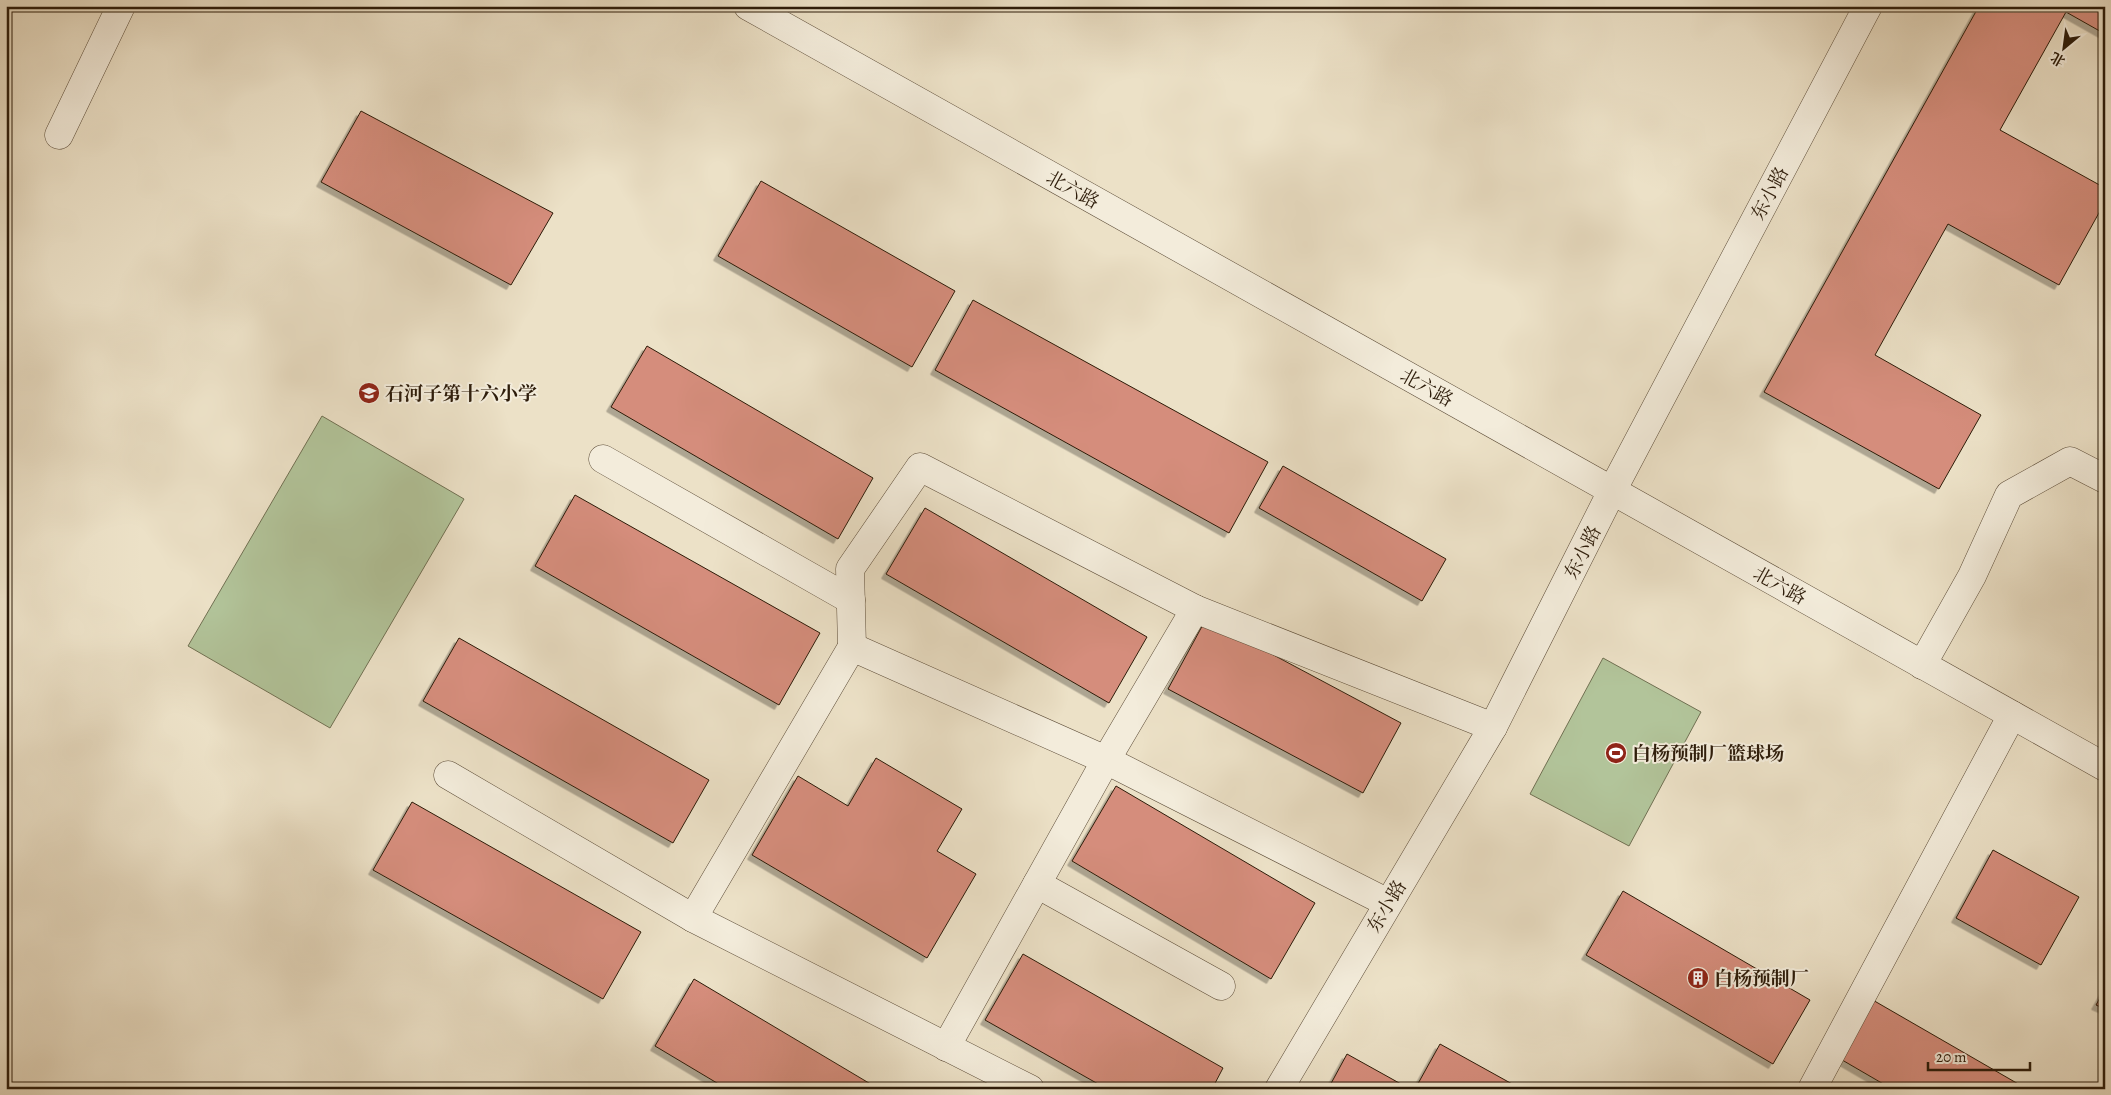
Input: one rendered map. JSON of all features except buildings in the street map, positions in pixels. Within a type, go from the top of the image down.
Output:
[{"type":"street","points":[[59,135],[121,6]]},
{"type":"street","name":"北六路","points":[[748,6],[2105,767]]},
{"type":"street","name":"东小路","points":[[1279,1089],[1493,727],[1612,491],[1868,6]]},
{"type":"street","points":[[603,459],[851,600]]},
{"type":"street","points":[[1922,665],[1972,576],[2009,496],[2070,461],[2105,479]]},
{"type":"street","points":[[694,918],[852,647],[850,569],[920,467],[1195,609],[1493,727]]},
{"type":"street","points":[[946,1047],[1106,760],[1195,609]]},
{"type":"street","points":[[852,647],[1106,760],[1388,903]]},
{"type":"street","points":[[1812,1089],[2012,715]]},
{"type":"street","points":[[448,775],[694,918],[1030,1089]]},
{"type":"street","points":[[1037,884],[1221,986]]},
{"type":"green space","points":[[322,416],[464,499],[330,728],[188,646]]},
{"type":"green space","name":"白杨预制厂篮球场","points":[[1603,658],[1701,712],[1629,846],[1530,794]]},
{"type":"place","name":"石河子第十六小学","points":[[369,393]]},
{"type":"place","name":"白杨预制厂篮球场","points":[[1616,753]]},
{"type":"place","name":"白杨预制厂","points":[[1698,978]]}]
